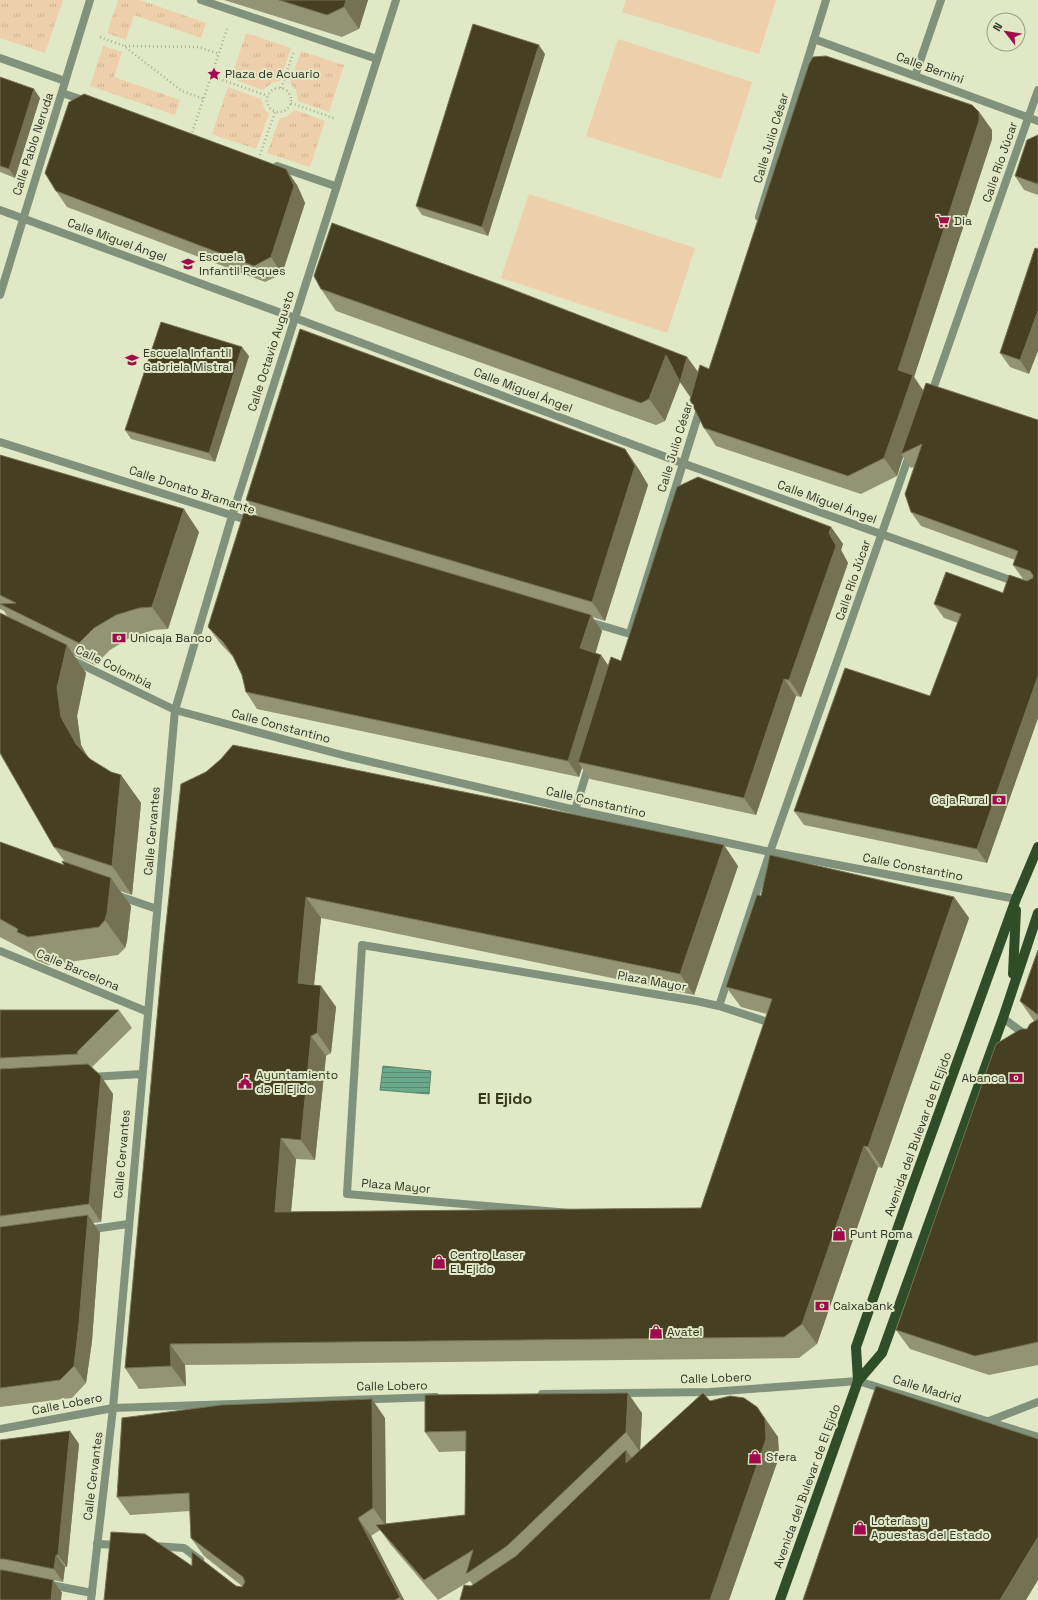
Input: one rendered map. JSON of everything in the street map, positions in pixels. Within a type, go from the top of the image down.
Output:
[{"type":"main road","name":"Avenida del Bulevar de El Ejido","points":[[858,1381],[856,1347],[910,1192],[975,1016],[1016,899],[1038,847]]},
{"type":"main road","name":"Avenida del Bulevar de El Ejido","points":[[1013,986],[1016,899]]},
{"type":"main road","name":"Avenida del Bulevar de El Ejido","points":[[780,1600],[858,1381],[882,1353],[1003,1018],[1038,913]]},
{"type":"street","name":"Calle Pablo Neruda","points":[[0,295],[22,218],[90,0]]},
{"type":"street","points":[[201,0],[377,59]]},
{"type":"street","name":"Calle Octavio Augusto","points":[[175,710],[232,516],[335,186],[396,0]]},
{"type":"street","name":"Calle Julio César","points":[[756,226],[826,0]]},
{"type":"street","points":[[915,76],[941,0]]},
{"type":"street","name":"Calle Bernini","points":[[814,39],[1038,121]]},
{"type":"street","points":[[0,58],[65,81]]},
{"type":"street","name":"Calle Río Júcar","points":[[929,400],[1038,90]]},
{"type":"street","points":[[62,93],[94,104]]},
{"type":"street","points":[[258,159],[335,186]]},
{"type":"street","name":"Calle Miguel Ángel","points":[[0,210],[682,463],[1038,590]]},
{"type":"street","name":"Calle Julio César","points":[[576,618],[629,637],[703,398]]},
{"type":"street","name":"Calle Donato Bramante","points":[[0,442],[262,525]]},
{"type":"street","name":"Calle Río Júcar","points":[[770,852],[913,445]]},
{"type":"street","name":"Calle Colombia","points":[[62,655],[175,710]]},
{"type":"street","name":"Calle Constantino","points":[[175,710],[346,756],[575,810],[770,852],[1016,899]]},
{"type":"street","name":"Calle Cervantes","points":[[92,1596],[113,1408],[128,1224],[175,710]]},
{"type":"street","points":[[575,810],[591,758]]},
{"type":"street","points":[[719,1006],[770,852]]},
{"type":"street","points":[[105,891],[157,909]]},
{"type":"street","name":"Plaza Mayor","points":[[362,945],[481,964],[719,1006],[780,1026],[711,1220],[652,1220],[347,1194],[362,945]]},
{"type":"street","name":"Calle Barcelona","points":[[0,951],[148,1012]]},
{"type":"street","points":[[1003,1018],[1038,1044]]},
{"type":"street","points":[[79,1078],[142,1074]]},
{"type":"street","points":[[75,1231],[128,1224]]},
{"type":"street","name":"Calle Lobero","points":[[536,1394],[710,1392],[858,1381]]},
{"type":"street","name":"Calle Madrid","points":[[858,1381],[1038,1437]]},
{"type":"street","points":[[698,1403],[710,1392]]},
{"type":"street","name":"Calle Lobero","points":[[0,1429],[113,1408],[441,1397]]},
{"type":"street","points":[[989,1421],[1038,1402]]},
{"type":"street","points":[[97,1544],[129,1545]]},
{"type":"street","points":[[144,1546],[184,1548],[209,1567]]},
{"type":"street","points":[[41,1582],[92,1596]]},
{"type":"path","points":[[191,137],[234,11]]},
{"type":"path","points":[[281,88],[300,33]]},
{"type":"path","points":[[100,38],[124,46],[199,47],[219,54]]},
{"type":"path","points":[[124,46],[182,91],[204,99]]},
{"type":"path","points":[[211,76],[268,96]]},
{"type":"path","points":[[275,112],[267,104],[268,96],[273,90],[281,88],[288,92],[291,103]]},
{"type":"path","points":[[275,112],[283,111],[291,103]]},
{"type":"path","points":[[291,103],[336,120]]},
{"type":"path","points":[[258,159],[275,112]]},
{"type":"green space","points":[[0,0],[63,0],[45,53],[0,38]]},
{"type":"green space","points":[[118,0],[140,0],[206,23],[201,38],[134,15],[126,40],[107,33]]},
{"type":"green space","points":[[626,0],[776,0],[759,54],[622,12]]},
{"type":"green space","points":[[246,33],[291,48],[280,81],[273,82],[263,90],[231,78]]},
{"type":"green space","points":[[618,39],[752,82],[721,179],[586,136]]},
{"type":"green space","points":[[103,46],[122,52],[114,77],[180,100],[175,115],[90,86]]},
{"type":"green space","points":[[301,51],[344,65],[329,112],[298,101],[296,90],[290,83]]},
{"type":"green space","points":[[228,87],[261,99],[265,110],[269,114],[256,149],[212,134]]},
{"type":"green space","points":[[295,110],[325,121],[310,167],[267,153],[280,118],[286,117]]},
{"type":"green space","points":[[529,194],[695,248],[667,333],[501,278]]},
{"type":"shaded area","points":[[383,1066],[431,1071],[429,1094],[380,1090]]},
{"type":"building","points":[[279,0],[346,0],[344,7],[327,15]]},
{"type":"building","points":[[473,24],[539,45],[482,227],[416,206]]},
{"type":"building","points":[[826,56],[972,105],[979,112],[979,121],[898,370],[913,375],[884,458],[848,476],[704,428],[690,400],[700,365],[709,369],[809,64],[813,57]]},
{"type":"building","points":[[0,77],[34,89],[9,169],[0,166]]},
{"type":"building","points":[[84,94],[286,169],[294,186],[271,257],[254,266],[56,191],[45,173],[69,102]]},
{"type":"building","points":[[1038,135],[1038,184],[1015,176],[1027,140]]},
{"type":"building","points":[[332,223],[501,285],[687,357],[680,382],[666,355],[649,399],[641,403],[321,289],[314,276]]},
{"type":"building","points":[[1035,248],[1038,249],[1038,311],[1020,360],[1000,353]]},
{"type":"building","points":[[161,322],[242,347],[209,453],[125,430]]},
{"type":"building","points":[[300,329],[625,449],[635,466],[592,602],[246,500]]},
{"type":"building","points":[[926,383],[1038,420],[1038,676],[977,849],[794,811],[845,668],[930,696],[961,614],[934,604],[946,572],[1003,593],[1009,575],[1027,581],[1033,578],[1030,571],[1013,565],[1018,551],[911,512],[905,494],[922,444],[901,454]]},
{"type":"building","points":[[0,455],[184,509],[152,607],[139,608],[116,615],[94,628],[79,643],[0,604],[16,603],[0,595]]},
{"type":"building","points":[[698,477],[831,527],[829,533],[836,546],[789,680],[784,679],[744,798],[578,762],[611,657],[621,661],[677,487]]},
{"type":"building","points":[[244,512],[591,615],[580,648],[601,655],[568,761],[246,692],[242,675],[233,656],[223,642],[208,627]]},
{"type":"building","points":[[0,613],[67,645],[57,688],[61,717],[76,744],[90,759],[111,772],[121,775],[112,866],[54,847],[0,753]]},
{"type":"building","points":[[233,745],[724,845],[680,974],[306,897],[298,983],[321,986],[317,1033],[311,1036],[301,1140],[281,1138],[275,1212],[701,1208],[772,999],[726,987],[757,895],[761,896],[770,855],[954,897],[868,1147],[864,1146],[802,1324],[784,1337],[170,1344],[171,1366],[125,1368],[163,952],[181,784],[206,772],[221,759]]},
{"type":"building","points":[[0,842],[64,865],[62,861],[111,878],[105,920],[99,927],[28,937],[17,932],[18,929],[0,919]]},
{"type":"building","points":[[1038,950],[1038,1015],[1020,1001]]},
{"type":"building","points":[[0,1010],[119,1010],[77,1052],[78,1054],[0,1058]]},
{"type":"building","points":[[1038,1019],[1038,1342],[975,1356],[896,1330],[996,1044],[1021,1029],[1027,1029],[1030,1024]]},
{"type":"building","points":[[88,1064],[101,1076],[89,1204],[0,1216],[0,1069]]},
{"type":"building","points":[[88,1215],[74,1366],[60,1380],[0,1388],[0,1227]]},
{"type":"building","points":[[876,1386],[1038,1439],[1038,1537],[1000,1600],[803,1600]]},
{"type":"building","points":[[628,1393],[626,1432],[507,1546],[466,1574],[473,1550],[424,1580],[376,1525],[465,1515],[466,1431],[425,1432],[425,1395]]},
{"type":"building","points":[[703,1393],[710,1401],[730,1396],[744,1398],[757,1407],[765,1419],[766,1439],[710,1600],[460,1600],[464,1585],[471,1586],[516,1556],[626,1450],[626,1463]]},
{"type":"building","points":[[372,1399],[373,1508],[358,1518],[400,1597],[395,1600],[104,1600],[111,1532],[145,1534],[192,1566],[192,1552],[236,1586],[242,1587],[245,1582],[243,1577],[191,1538],[189,1493],[117,1497],[122,1418],[222,1405]]},
{"type":"building","points":[[70,1431],[58,1555],[56,1555],[54,1569],[0,1559],[0,1440]]},
{"type":"building","points":[[0,1570],[53,1580],[51,1600],[0,1600]]},
{"type":"place","name":"Plaza de Acuario","points":[[214,74]]},
{"type":"place","name":"Dia","points":[[943,221]]},
{"type":"place","name":"Escuela Infantil Peques","points":[[188,264]]},
{"type":"place","name":"Escuela Infantil Gabriela Mistral","points":[[132,360]]},
{"type":"place","name":"Unicaja Banco","points":[[119,638]]},
{"type":"place","name":"Caja Rural","points":[[999,800]]},
{"type":"place","name":"Abanca","points":[[1016,1078]]},
{"type":"place","name":"Ayuntamiento de El Ejido","points":[[245,1082]]},
{"type":"place","name":"Punt Roma","points":[[839,1234]]},
{"type":"place","name":"Centro Laser EL Ejido","points":[[439,1262]]},
{"type":"place","name":"Caixabank","points":[[822,1306]]},
{"type":"place","name":"Avatel","points":[[656,1332]]},
{"type":"place","name":"Sfera","points":[[755,1457]]},
{"type":"place","name":"Loterías y Apuestas del Estado","points":[[860,1528]]},
{"type":"district","name":"El Ejido","points":[[505,1098]]}]
